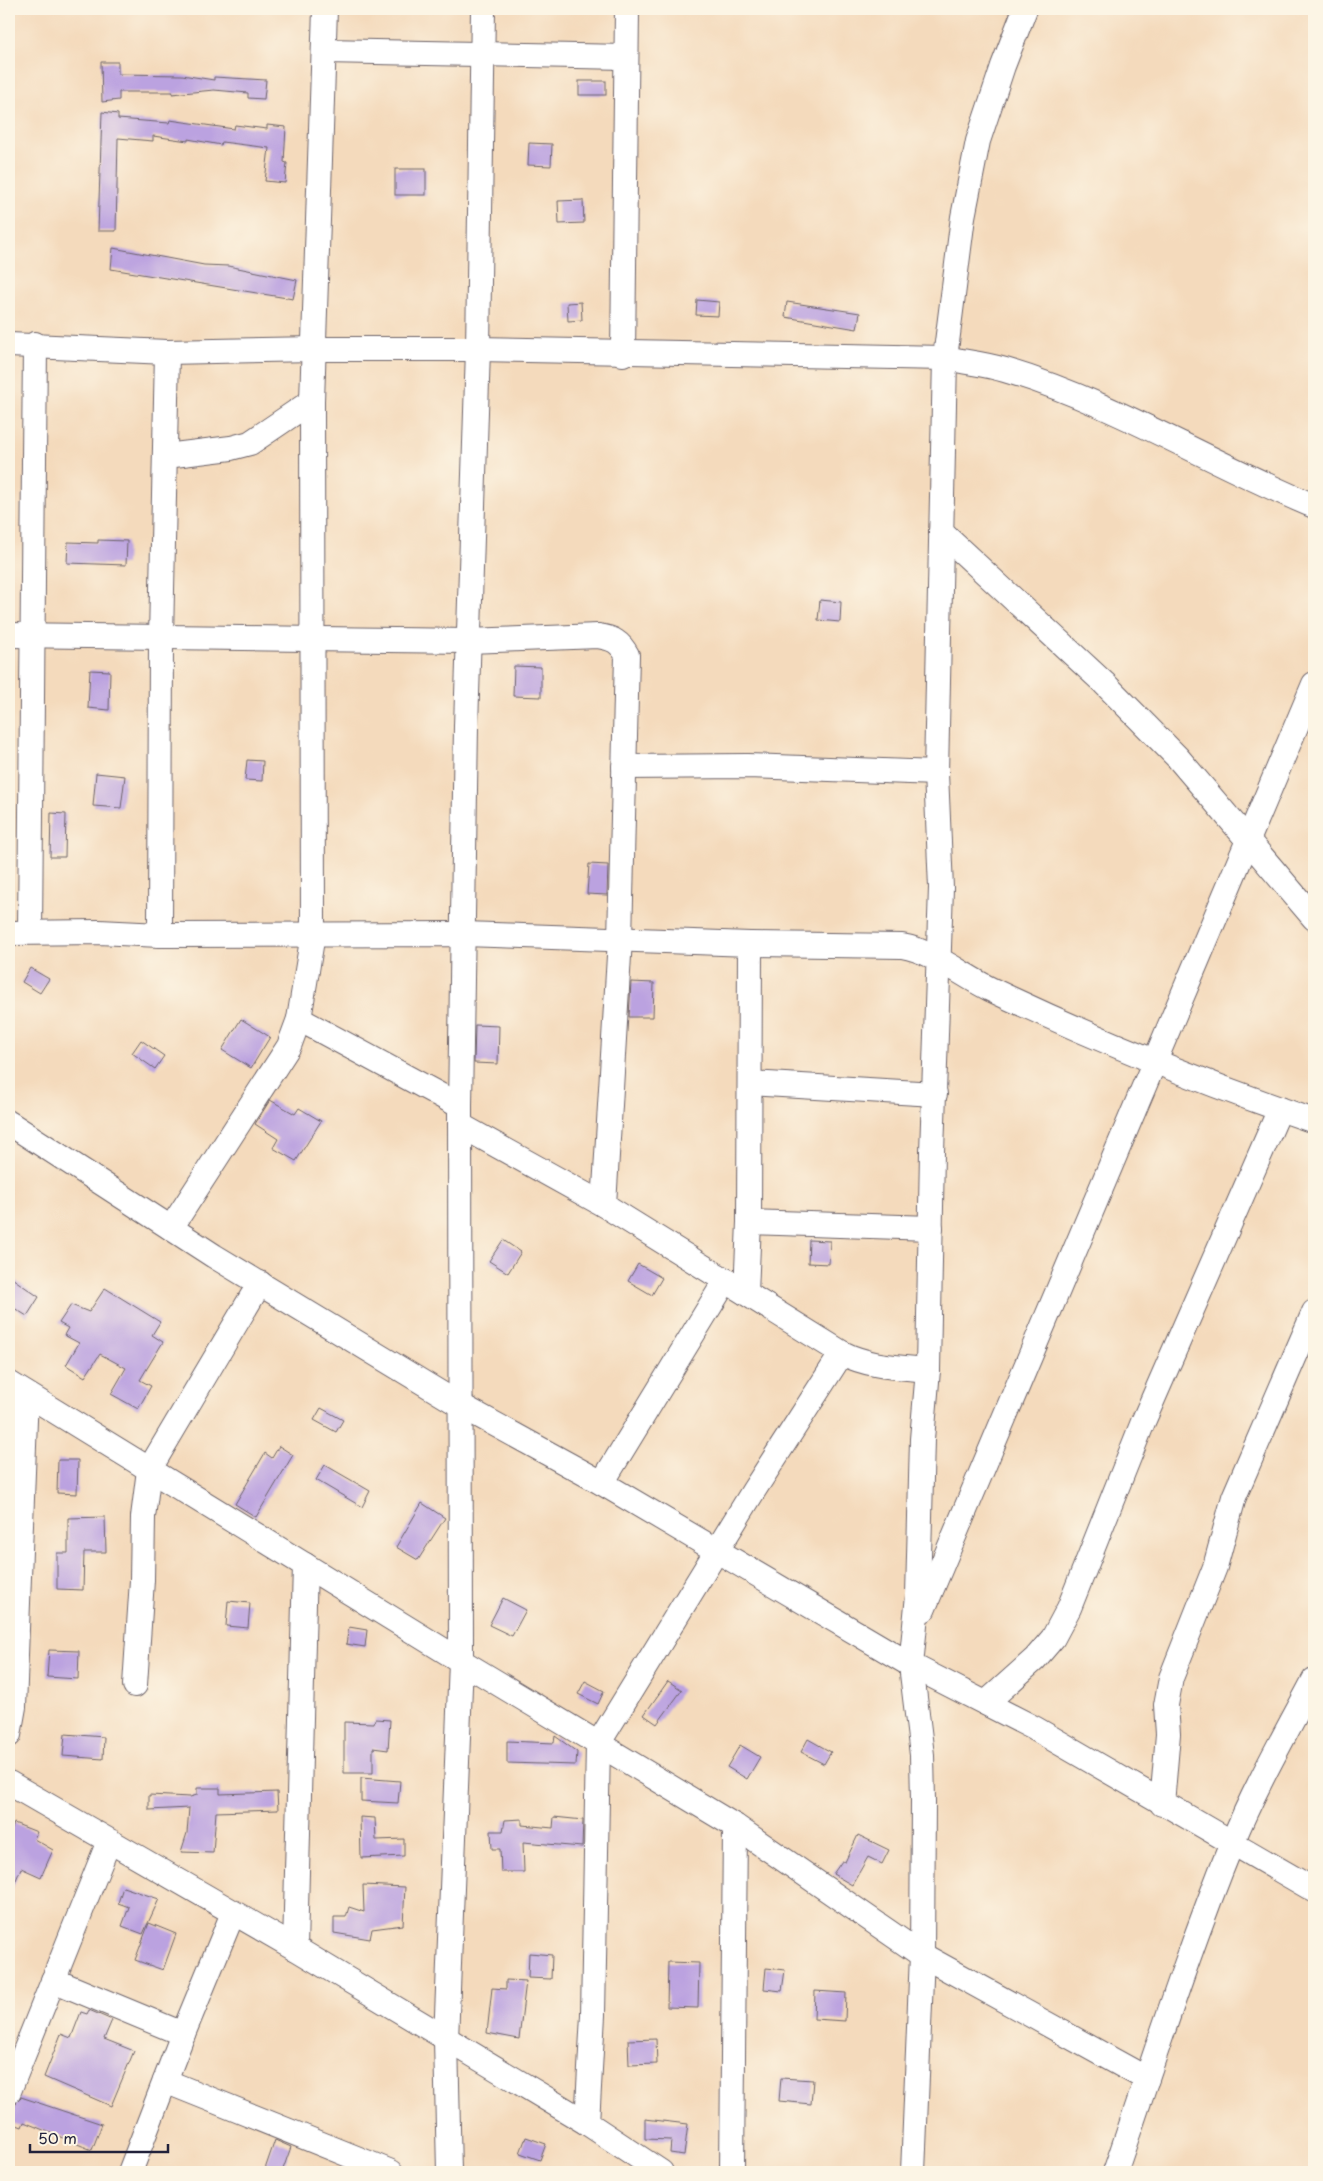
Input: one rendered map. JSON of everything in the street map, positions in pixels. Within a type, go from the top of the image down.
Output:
[{"type":"street","points":[[171,1228],[290,1046],[299,1020],[313,934],[312,401],[316,349],[326,9]]},
{"type":"street","points":[[449,2172],[446,2040],[461,1661],[460,1116],[468,641],[478,349],[482,9]]},
{"type":"street","points":[[623,354],[627,9]]},
{"type":"street","points":[[913,2172],[922,1955],[922,1764],[911,1665],[922,1439],[928,1370],[942,888],[936,773],[945,358],[962,217],[978,141],[1003,66],[1025,9]]},
{"type":"street","points":[[324,51],[482,56],[626,57]]},
{"type":"street","points":[[9,345],[35,344],[167,352],[316,349],[478,349],[623,354],[945,358],[1002,369],[1051,384],[1112,411],[1264,485],[1314,506]]},
{"type":"street","points":[[35,344],[20,635],[32,770],[19,933],[99,932],[160,935],[464,934],[750,944],[902,946],[915,948],[990,988],[1155,1062],[1314,1121]]},
{"type":"street","points":[[160,935],[161,638],[167,352]]},
{"type":"street","points":[[166,456],[231,448],[250,443],[312,401]]},
{"type":"street","points":[[941,532],[1104,683],[1178,758],[1314,918]]},
{"type":"street","points":[[20,635],[468,641],[598,636],[616,641],[627,655],[620,939],[604,1205]]},
{"type":"street","points":[[914,1630],[1314,684]]},
{"type":"street","points":[[624,767],[747,766],[936,773]]},
{"type":"street","points":[[746,1293],[749,1222],[750,944]]},
{"type":"street","points":[[299,1020],[460,1116],[842,1353],[861,1362],[875,1365],[928,1370]]},
{"type":"street","points":[[750,1083],[935,1094]]},
{"type":"street","points":[[986,1703],[1035,1659],[1053,1638],[1069,1608],[1143,1422],[1280,1109]]},
{"type":"street","points":[[9,1123],[171,1228],[460,1405],[602,1483],[716,1552],[911,1665],[1034,1728],[1162,1804],[1314,1890]]},
{"type":"street","points":[[749,1222],[931,1228]]},
{"type":"street","points":[[602,1483],[726,1280]]},
{"type":"street","points":[[135,1685],[142,1580],[143,1517],[149,1470],[260,1283]]},
{"type":"street","points":[[1162,1804],[1168,1734],[1166,1705],[1171,1678],[1215,1567],[1234,1497],[1314,1312]]},
{"type":"street","points":[[586,2123],[593,2015],[598,1744],[716,1552],[842,1353]]},
{"type":"street","points":[[17,1389],[461,1661],[735,1826],[922,1955],[1147,2079]]},
{"type":"street","points":[[9,1735],[14,1698],[17,1389]]},
{"type":"street","points":[[295,1948],[305,1565]]},
{"type":"street","points":[[1115,2172],[1232,1842],[1277,1748],[1314,1680]]},
{"type":"street","points":[[9,1783],[295,1948],[586,2123],[661,2172]]},
{"type":"street","points":[[732,2172],[735,1826]]},
{"type":"street","points":[[9,2091],[109,1841]]},
{"type":"street","points":[[130,2172],[183,2034],[233,1913]]},
{"type":"street","points":[[53,1980],[183,2034]]},
{"type":"street","points":[[165,2081],[391,2172]]},
{"type":"building","points":[[101,62],[118,62],[118,74],[182,75],[214,80],[214,77],[266,80],[264,99],[248,98],[248,93],[214,90],[172,94],[173,92],[119,92],[119,100],[102,102]]},
{"type":"building","points":[[579,81],[606,81],[606,95],[579,95]]},
{"type":"building","points":[[102,112],[118,114],[118,119],[169,123],[170,120],[234,129],[235,125],[267,129],[267,125],[286,127],[284,162],[287,163],[285,183],[265,181],[269,148],[222,142],[221,145],[188,139],[188,141],[153,136],[153,141],[118,138],[116,231],[98,231]]},
{"type":"building","points":[[529,143],[552,144],[551,166],[528,165]]},
{"type":"building","points":[[395,169],[426,169],[426,195],[395,195]]},
{"type":"building","points":[[583,200],[584,223],[559,224],[558,201]]},
{"type":"building","points":[[113,248],[204,265],[228,266],[297,280],[293,299],[111,269]]},
{"type":"building","points":[[697,300],[719,302],[718,316],[696,315]]},
{"type":"building","points":[[581,302],[582,320],[568,321],[567,303]]},
{"type":"building","points":[[787,302],[860,313],[857,329],[785,317]]},
{"type":"building","points":[[98,540],[127,541],[126,565],[67,563],[68,542],[98,543]]},
{"type":"building","points":[[820,600],[841,602],[840,622],[818,620]]},
{"type":"building","points":[[514,666],[541,667],[541,697],[513,696]]},
{"type":"building","points":[[90,670],[110,671],[109,710],[88,708]]},
{"type":"building","points":[[247,760],[263,761],[262,781],[245,780]]},
{"type":"building","points":[[96,773],[125,776],[121,808],[93,806]]},
{"type":"building","points":[[51,813],[66,814],[65,857],[50,857]]},
{"type":"building","points":[[589,864],[608,865],[607,895],[587,894]]},
{"type":"building","points":[[30,968],[49,979],[40,993],[22,982]]},
{"type":"building","points":[[631,982],[654,983],[653,1017],[629,1017]]},
{"type":"building","points":[[241,1019],[270,1037],[251,1068],[222,1050]]},
{"type":"building","points":[[475,1025],[499,1026],[498,1064],[474,1063]]},
{"type":"building","points":[[141,1040],[164,1056],[155,1069],[132,1053]]},
{"type":"building","points":[[270,1100],[295,1114],[299,1108],[321,1121],[296,1161],[273,1148],[278,1139],[255,1124]]},
{"type":"building","points":[[503,1240],[521,1252],[508,1273],[489,1261]]},
{"type":"building","points":[[809,1240],[830,1241],[829,1264],[808,1263]]},
{"type":"building","points":[[638,1264],[662,1278],[652,1295],[628,1281]]},
{"type":"building","points":[[9,1276],[39,1297],[27,1316],[9,1305]]},
{"type":"building","points":[[105,1288],[160,1322],[152,1335],[163,1342],[140,1380],[151,1386],[138,1409],[111,1394],[126,1368],[100,1354],[85,1377],[66,1365],[79,1343],[64,1335],[68,1328],[59,1323],[71,1305],[89,1312]]},
{"type":"building","points":[[321,1408],[343,1420],[336,1432],[314,1420]]},
{"type":"building","points":[[279,1446],[293,1455],[256,1517],[235,1504],[265,1453],[272,1458]]},
{"type":"building","points":[[58,1460],[78,1460],[77,1494],[57,1493]]},
{"type":"building","points":[[325,1465],[370,1491],[362,1507],[316,1480]]},
{"type":"building","points":[[422,1503],[445,1518],[418,1560],[396,1547]]},
{"type":"building","points":[[105,1517],[106,1552],[84,1552],[83,1590],[57,1589],[57,1553],[68,1553],[68,1518]]},
{"type":"building","points":[[503,1598],[526,1610],[512,1636],[489,1625]]},
{"type":"building","points":[[228,1601],[250,1603],[248,1628],[226,1626]]},
{"type":"building","points":[[349,1627],[367,1630],[365,1647],[346,1644]]},
{"type":"building","points":[[49,1650],[79,1651],[78,1679],[47,1677]]},
{"type":"building","points":[[585,1681],[604,1691],[598,1704],[578,1694]]},
{"type":"building","points":[[668,1681],[682,1690],[657,1724],[644,1715]]},
{"type":"building","points":[[375,1719],[390,1720],[388,1750],[373,1748],[373,1773],[344,1773],[344,1722],[374,1723]]},
{"type":"building","points":[[65,1734],[104,1737],[103,1759],[63,1756]]},
{"type":"building","points":[[555,1736],[577,1752],[576,1765],[507,1763],[507,1741],[554,1743]]},
{"type":"building","points":[[808,1739],[831,1752],[824,1764],[801,1752]]},
{"type":"building","points":[[740,1745],[760,1757],[747,1779],[727,1767]]},
{"type":"building","points":[[361,1778],[400,1781],[398,1803],[361,1801]]},
{"type":"building","points":[[197,1788],[220,1788],[220,1794],[277,1792],[278,1810],[216,1812],[213,1853],[181,1852],[187,1833],[189,1808],[149,1810],[149,1795],[190,1797],[197,1795]]},
{"type":"building","points":[[360,1817],[375,1818],[376,1840],[404,1839],[404,1856],[361,1858]]},
{"type":"building","points":[[554,1817],[583,1820],[582,1847],[523,1842],[524,1872],[501,1872],[500,1849],[492,1849],[491,1831],[503,1831],[505,1820],[522,1819],[522,1825],[553,1828]]},
{"type":"building","points":[[14,1823],[37,1832],[34,1839],[53,1850],[41,1877],[21,1868],[9,1897],[9,1838]]},
{"type":"building","points":[[858,1835],[889,1850],[882,1864],[868,1857],[852,1885],[833,1874],[842,1861],[845,1862]]},
{"type":"building","points":[[363,1885],[405,1887],[403,1925],[372,1929],[370,1939],[334,1933],[334,1917],[346,1917],[349,1907],[364,1912]]},
{"type":"building","points":[[123,1887],[159,1899],[143,1934],[122,1926],[129,1907],[118,1903]]},
{"type":"building","points":[[149,1923],[176,1934],[163,1970],[135,1960]]},
{"type":"building","points":[[529,1953],[552,1955],[551,1979],[528,1978]]},
{"type":"building","points":[[668,1962],[699,1963],[698,2008],[667,2007]]},
{"type":"building","points":[[766,1968],[785,1970],[782,1991],[764,1989]]},
{"type":"building","points":[[506,1980],[526,1981],[519,2039],[487,2033],[492,1988],[506,1989]]},
{"type":"building","points":[[815,1991],[846,1993],[845,2021],[814,2019]]},
{"type":"building","points":[[89,2010],[112,2020],[104,2039],[134,2051],[111,2106],[44,2077],[61,2034],[71,2038],[81,2012],[87,2014]]},
{"type":"building","points":[[656,2039],[657,2064],[629,2065],[628,2040]]},
{"type":"building","points":[[781,2078],[813,2080],[811,2104],[779,2101]]},
{"type":"building","points":[[21,2097],[102,2124],[92,2150],[24,2122],[22,2127],[9,2122],[16,2102]]},
{"type":"building","points":[[645,2119],[688,2124],[684,2155],[670,2153],[671,2140],[645,2139]]},
{"type":"building","points":[[526,2137],[546,2144],[540,2160],[520,2153]]},
{"type":"building","points":[[275,2140],[291,2147],[282,2172],[264,2172]]}]
